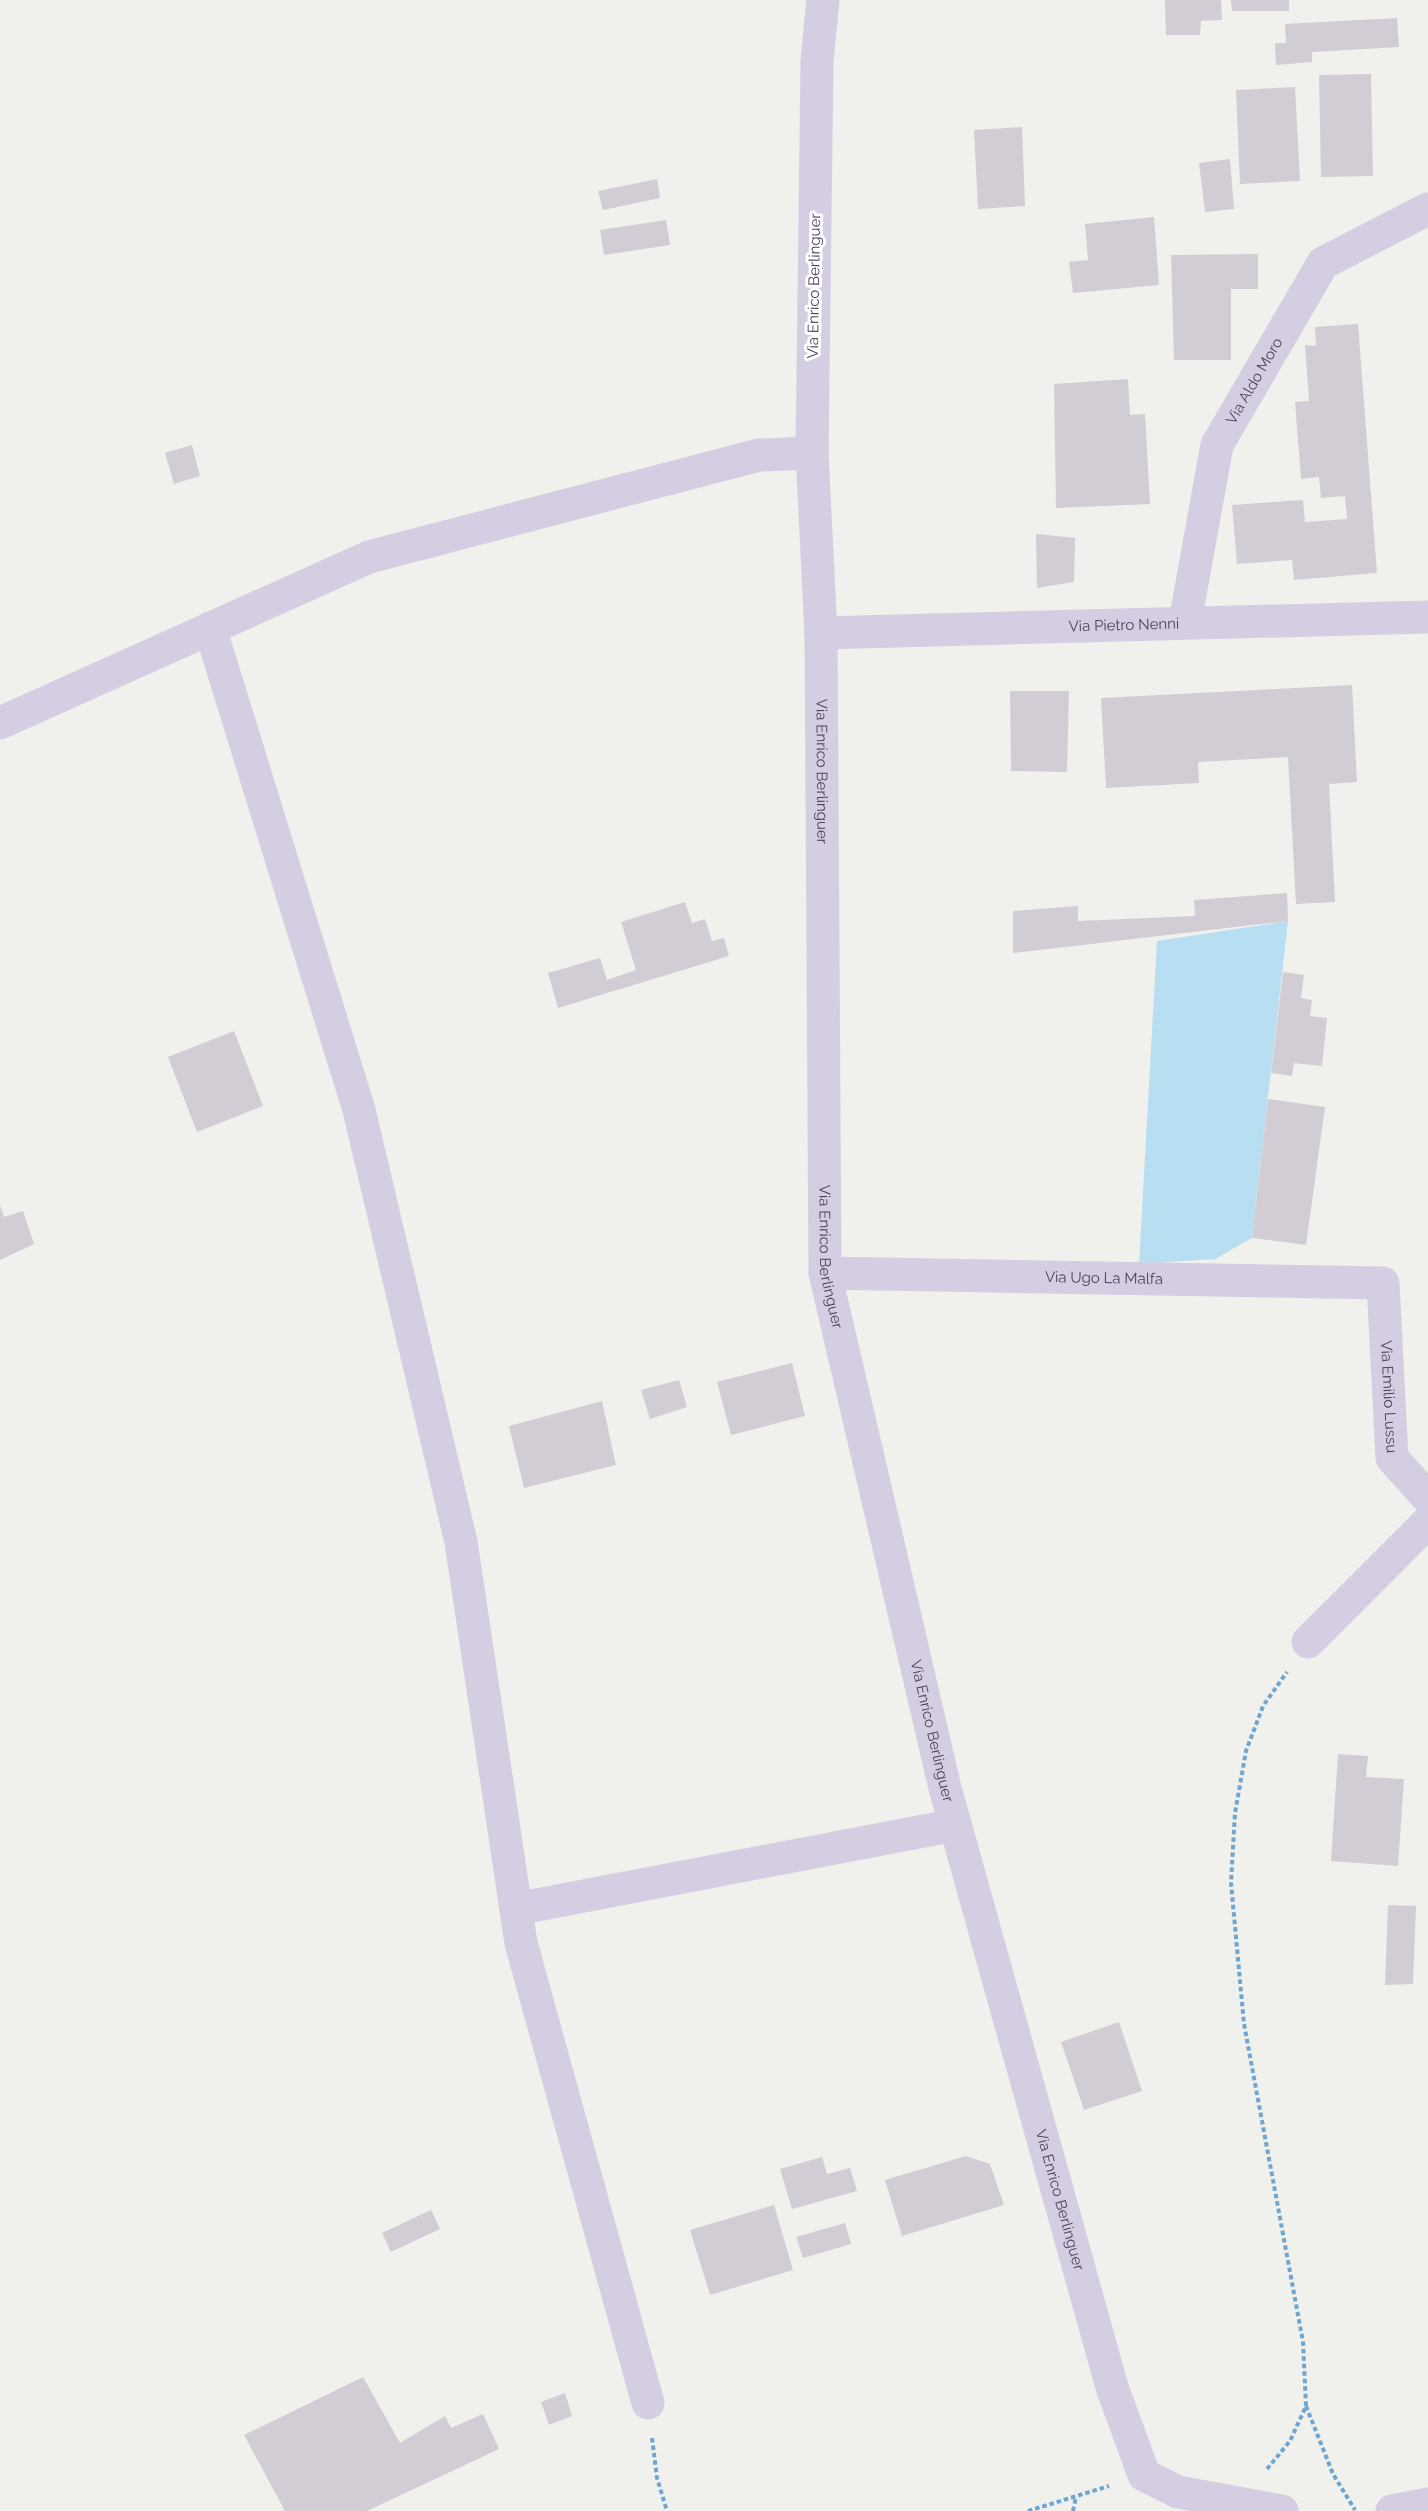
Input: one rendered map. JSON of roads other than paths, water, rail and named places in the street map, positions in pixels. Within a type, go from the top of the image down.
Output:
[{"type":"street","name":"Via Enrico Berlinguer","points":[[823,0],[817,61],[812,453],[820,633],[825,1272],[955,1825],[1112,2387],[1144,2475],[1178,2492],[1282,2511]]},
{"type":"street","name":"Via Aldo Moro","points":[[1185,622],[1217,445],[1323,263],[1428,209]]},
{"type":"street","points":[[0,723],[369,557],[759,455],[812,453]]},
{"type":"street","name":"Via Pietro Nenni","points":[[820,633],[1428,617]]},
{"type":"street","points":[[210,628],[359,1110],[461,1542],[521,1942],[648,2403]]},
{"type":"street","name":"Via Ugo La Malfa","points":[[825,1272],[1383,1282]]},
{"type":"street","name":"Via Emilio Lussu","points":[[1383,1282],[1392,1458],[1428,1498]]},
{"type":"street","points":[[1308,1642],[1428,1522]]},
{"type":"street","points":[[516,1909],[955,1825]]},
{"type":"street","points":[[1392,2511],[1428,2504]]}]
